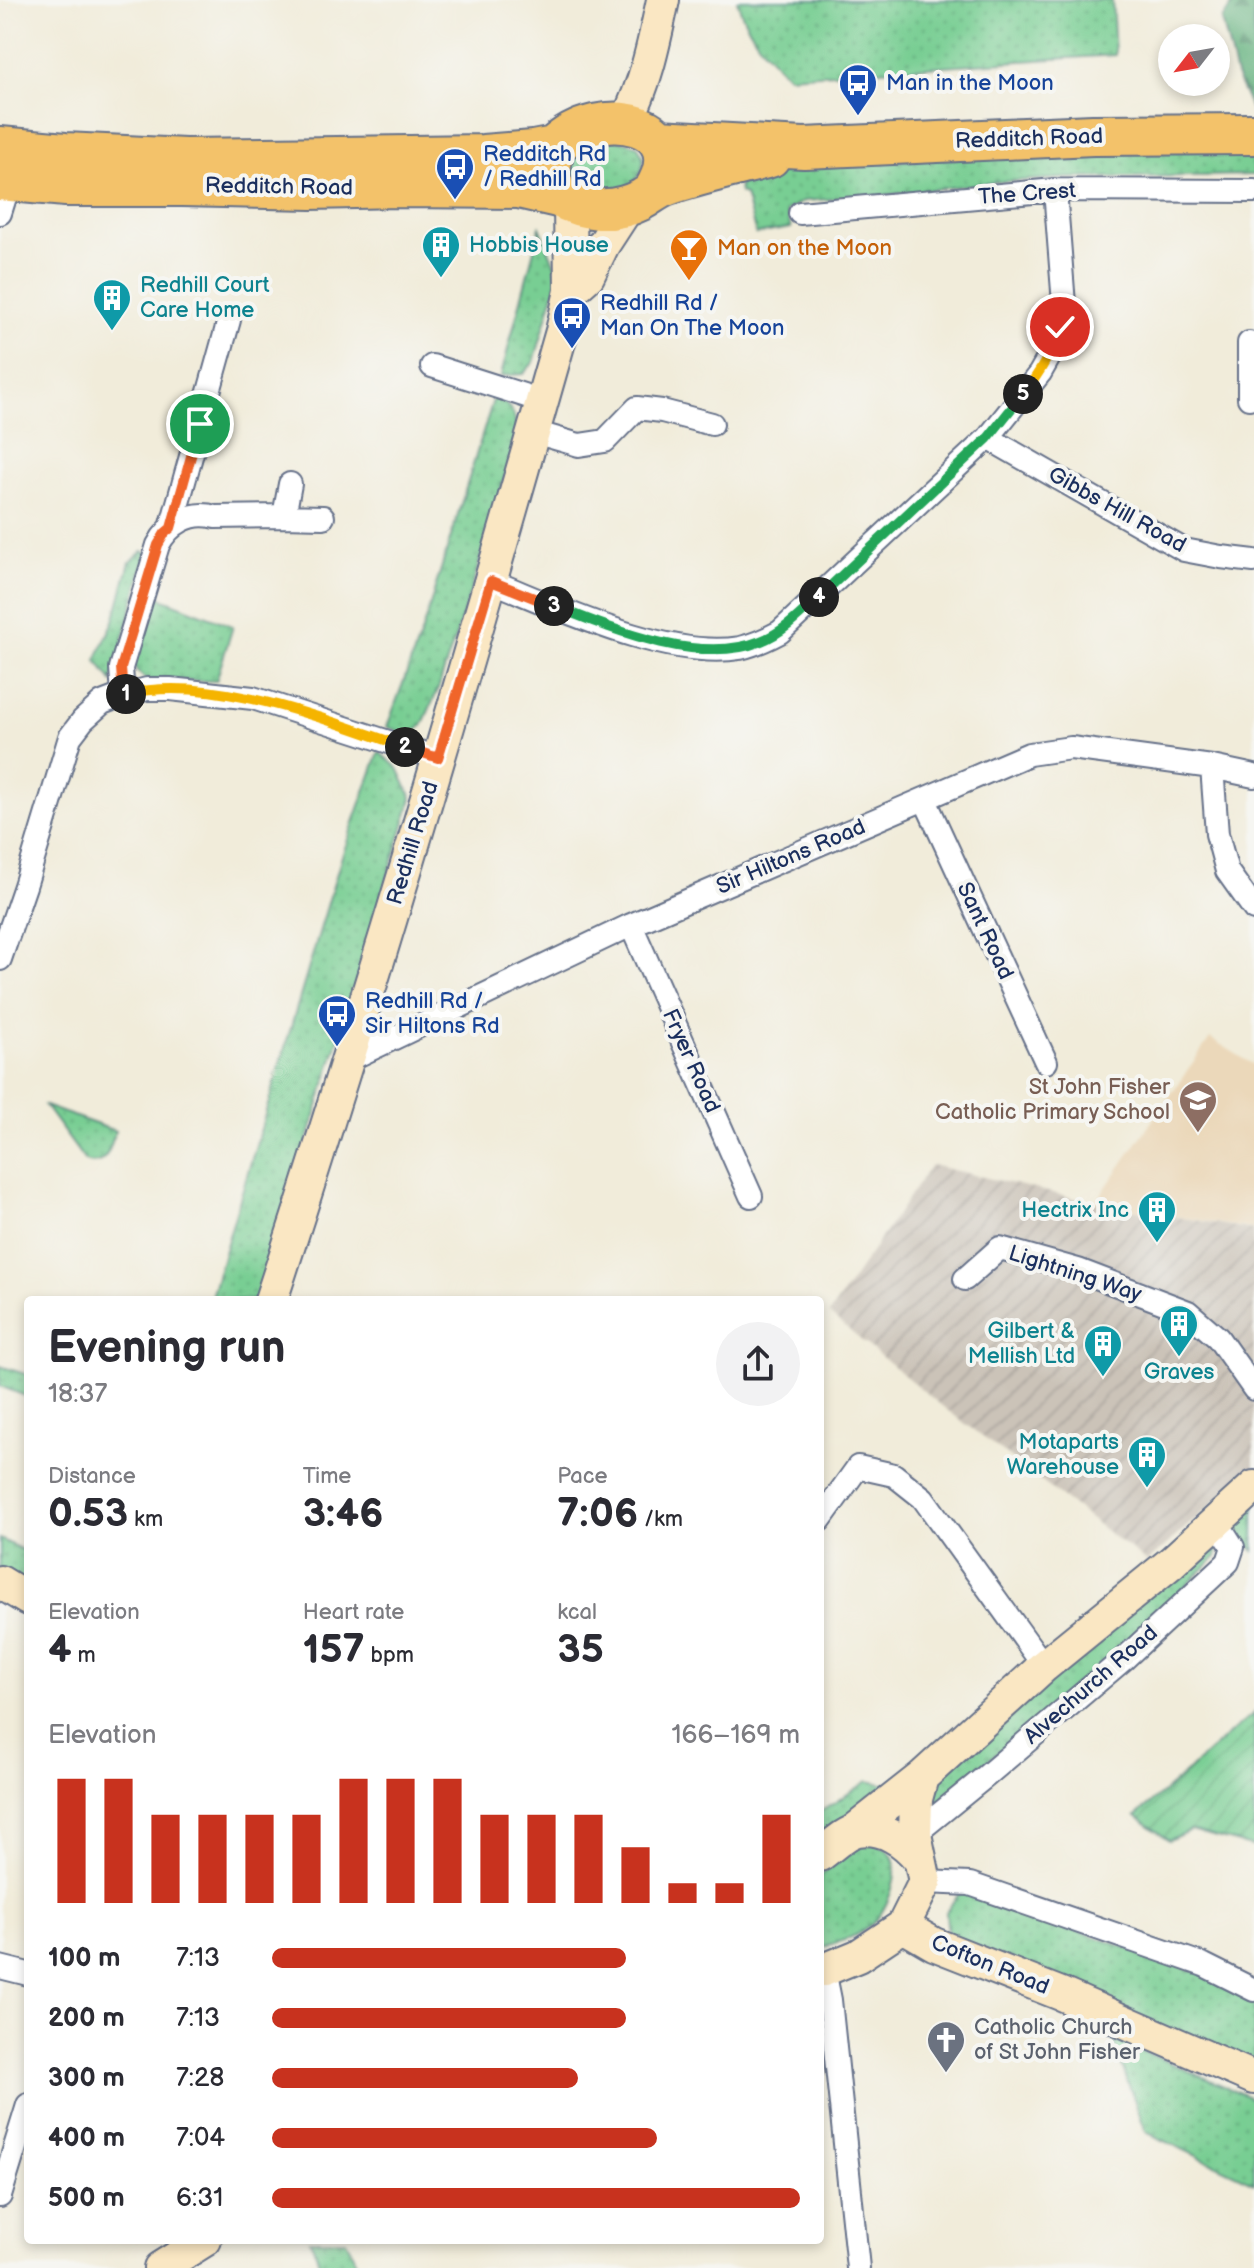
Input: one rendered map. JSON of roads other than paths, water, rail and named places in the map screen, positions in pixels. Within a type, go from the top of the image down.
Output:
[{"type":"highway","points":[[615,121],[642,131],[664,162],[660,181],[641,199],[599,209],[564,200],[549,176],[554,147],[580,128],[615,121]]},
{"type":"highway","name":"Redditch Road","points":[[642,131],[804,148],[1093,135],[1254,134]]},
{"type":"highway","name":"Redditch Road","points":[[3,180],[65,153],[200,159],[483,155],[554,147]]},
{"type":"highway","name":"Redditch Road","points":[[641,199],[676,182],[804,148]]},
{"type":"highway","name":"Redditch Road","points":[[3,180],[66,186],[311,189],[492,187],[519,188],[564,200]]},
{"type":"street","points":[[642,131],[641,92],[663,0]]},
{"type":"street","points":[[491,581],[637,637],[689,647],[742,647],[780,632],[988,438],[1040,373],[1053,350],[1064,304],[1055,190]]},
{"type":"street","name":"The Crest","points":[[800,213],[1055,190],[1254,191]]},
{"type":"street","name":"Redhill Road","points":[[571,291],[588,276],[603,245],[641,199]]},
{"type":"street","name":"Redhill Road","points":[[272,1296],[348,1060],[534,432],[571,291],[564,200]]},
{"type":"street","points":[[171,528],[229,320]]},
{"type":"street","points":[[1249,343],[1252,371],[1249,398]]},
{"type":"street","points":[[432,366],[542,401]]},
{"type":"street","points":[[534,432],[579,445],[605,441],[637,408],[690,411],[712,424]]},
{"type":"street","name":"Gibbs Hill Road","points":[[988,438],[1184,550],[1254,561]]},
{"type":"street","points":[[284,516],[290,484]]},
{"type":"street","points":[[123,695],[121,668],[158,545],[165,533],[188,517],[205,514],[215,517],[323,517]]},
{"type":"street","points":[[0,959],[70,737],[102,703],[147,689],[253,698],[438,758]]},
{"type":"street","name":"Sir Hiltons Road","points":[[348,1060],[631,925],[1029,754],[1071,748],[1212,767],[1254,776]]},
{"type":"street","points":[[1212,767],[1217,834],[1227,871],[1254,909]]},
{"type":"street","name":"Sant Road","points":[[925,800],[1046,1062]]},
{"type":"street","name":"Fryer Road","points":[[631,925],[751,1196]]},
{"type":"street","name":"Lightning Way","points":[[965,1279],[1000,1248],[1078,1270],[1188,1312],[1218,1338],[1254,1389]]},
{"type":"street","points":[[824,1514],[858,1467],[894,1475],[923,1498],[1044,1666]]},
{"type":"street","name":"Alvechurch Road","points":[[824,1852],[922,1777],[1044,1666],[1172,1562],[1254,1487]]},
{"type":"street","name":"Alvechurch Road","points":[[920,1858],[985,1777],[1125,1658],[1228,1562],[1233,1547],[1217,1522]]},
{"type":"street","points":[[0,1582],[24,1597]]},
{"type":"street","points":[[824,1968],[858,1956],[903,1926],[920,1858],[915,1807],[922,1777]]},
{"type":"street","points":[[855,1830],[893,1836],[920,1858],[970,1884],[1204,1965],[1254,1990]]},
{"type":"street","name":"Cofton Road","points":[[903,1926],[934,1944],[1061,1994],[1254,2078]]},
{"type":"street","points":[[0,1967],[24,1973]]},
{"type":"street","points":[[824,1977],[830,2000],[858,2268]]},
{"type":"street","points":[[0,2196],[24,2118]]},
{"type":"street","points":[[160,2268],[199,2244]]},
{"type":"place","name":"Man in the Moon","points":[[858,117]]},
{"type":"place","name":"Redditch Rd / Redhill Rd","points":[[455,201]]},
{"type":"place","name":"Hobbis House","points":[[441,279]]},
{"type":"place","name":"Man on the Moon","points":[[689,282]]},
{"type":"place","name":"Redhill Court Care Home","points":[[112,332]]},
{"type":"place","name":"Redhill Rd / Man On The Moon","points":[[572,350]]},
{"type":"place","name":"Redhill Rd / Sir Hiltons Rd","points":[[337,1048]]},
{"type":"place","name":"St John Fisher Catholic Primary School","points":[[1198,1134]]},
{"type":"place","name":"Hectrix Inc","points":[[1157,1244]]},
{"type":"place","name":"Graves","points":[[1179,1358]]},
{"type":"place","name":"Gilbert & Mellish Ltd","points":[[1103,1378]]},
{"type":"place","name":"Motaparts Warehouse","points":[[1147,1489]]},
{"type":"place","name":"Catholic Church of St John Fisher","points":[[946,2074]]}]
